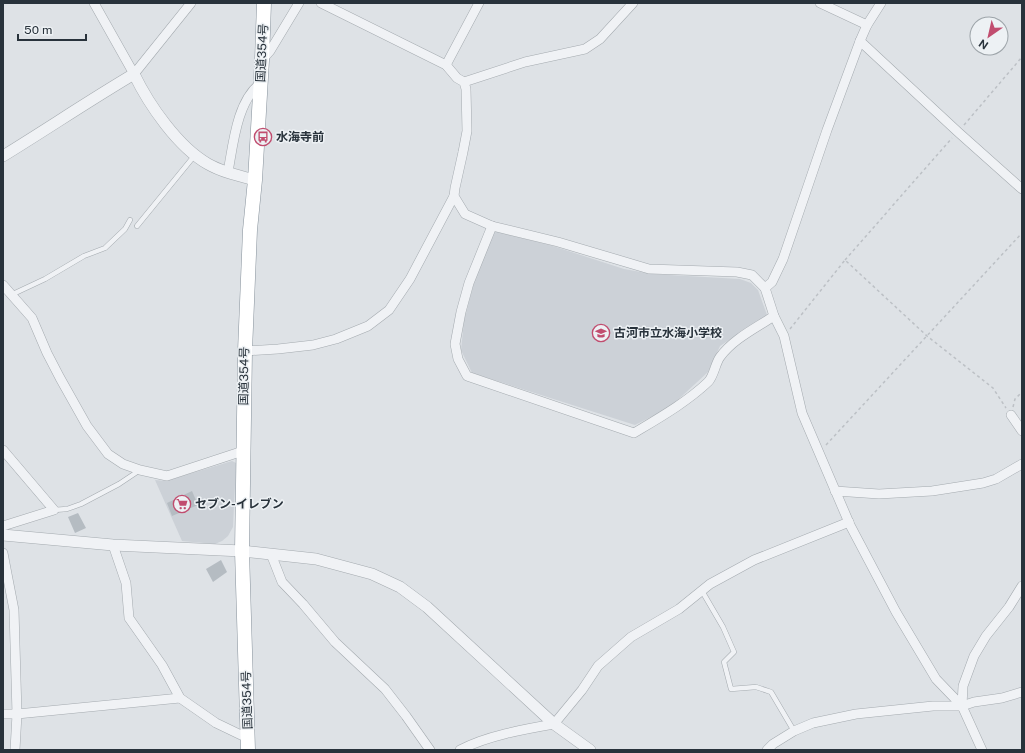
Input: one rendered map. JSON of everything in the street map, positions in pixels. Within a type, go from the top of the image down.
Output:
[{"type":"highway","name":"国道354号","points":[[248,743],[242,551],[245,351],[250,230],[255,180],[261,83],[264,3]]},
{"type":"street","points":[[94,3],[151,106],[177,137],[195,155],[208,164],[255,180]]},
{"type":"street","points":[[3,156],[134,74],[191,3]]},
{"type":"street","points":[[262,60],[270,51],[299,3]]},
{"type":"street","points":[[245,351],[278,350],[313,345],[336,339],[368,326],[389,310],[410,279],[454,196],[466,131],[467,96],[464,82],[458,78],[446,65],[321,3]]},
{"type":"street","points":[[446,65],[480,3]]},
{"type":"street","points":[[464,82],[525,62],[585,49],[600,39],[633,3]]},
{"type":"street","points":[[820,3],[867,25]]},
{"type":"street","points":[[764,288],[772,282],[783,259],[827,130],[860,41],[867,25],[882,3]]},
{"type":"street","points":[[860,41],[958,132],[1022,188]]},
{"type":"street","points":[[228,172],[236,132],[246,99],[261,83]]},
{"type":"street","points":[[454,196],[465,214],[492,226],[558,242],[648,269],[737,272],[752,275],[764,288],[774,316],[784,336],[802,413],[849,522],[896,612],[936,679],[962,706],[982,750]]},
{"type":"street","points":[[492,226],[469,283],[461,312],[455,344],[458,359],[467,376],[634,433],[671,410],[709,381],[720,358],[729,347],[774,316]]},
{"type":"street","points":[[3,285],[13,294],[32,318],[47,354],[60,378],[87,426],[108,454],[123,464],[140,470],[167,476],[243,451]]},
{"type":"street","points":[[1011,415],[1022,431]]},
{"type":"street","points":[[3,450],[54,510],[3,526]]},
{"type":"street","points":[[835,491],[879,494],[932,491],[983,483],[996,479],[1022,464]]},
{"type":"street","points":[[460,750],[465,747],[516,731],[554,724],[582,690],[598,666],[631,637],[679,610],[710,584],[754,560],[849,522]]},
{"type":"street","points":[[3,535],[113,545],[242,551],[271,554],[316,559],[372,574],[400,587],[427,607],[554,724],[590,750]]},
{"type":"street","points":[[113,545],[126,582],[129,618],[162,665],[180,698],[216,723],[242,735],[248,743]]},
{"type":"street","points":[[3,553],[14,610],[17,714],[15,750]]},
{"type":"street","points":[[271,554],[282,582],[335,642],[385,689],[430,750]]},
{"type":"street","points":[[962,706],[963,686],[974,656],[986,636],[1009,607],[1022,586]]},
{"type":"street","points":[[767,750],[773,744],[794,731],[813,723],[856,714],[933,706],[962,706],[974,702],[1002,698],[1022,692]]},
{"type":"street","points":[[3,714],[17,714],[180,698]]},
{"type":"lane","points":[[137,226],[195,155]]},
{"type":"lane","points":[[13,294],[45,279],[84,256],[105,248],[125,229],[130,220]]},
{"type":"lane","points":[[54,510],[67,510],[81,504],[119,484],[140,470]]},
{"type":"lane","points":[[702,591],[723,627],[734,652],[724,662],[731,689],[756,688],[771,692],[794,731]]},
{"type":"path","points":[[784,336],[845,260],[1022,57]]},
{"type":"path","points":[[819,453],[1022,233]]},
{"type":"path","points":[[845,260],[927,336],[993,388],[1011,415]]},
{"type":"path","points":[[1011,415],[1015,399],[1022,392]]},
{"type":"shaded area","name":"古河市立水海小学校","points":[[494,231],[553,246],[624,269],[652,274],[740,279],[751,283],[758,290],[767,315],[720,346],[708,372],[669,408],[635,425],[472,373],[461,350],[464,321],[474,283]]},
{"type":"shaded area","points":[[232,461],[236,463],[233,527],[228,536],[215,544],[182,541],[155,480],[166,481]]},
{"type":"building","name":"セブン-イレブン","points":[[192,491],[198,505],[172,516],[167,503]]},
{"type":"building","points":[[78,513],[86,528],[75,533],[68,517]]},
{"type":"building","points":[[221,560],[227,572],[213,582],[206,569]]},
{"type":"place","name":"水海寺前","points":[[263,137]]},
{"type":"place","name":"古河市立水海小学校","points":[[601,333]]},
{"type":"place","name":"セブン-イレブン","points":[[182,504]]}]
